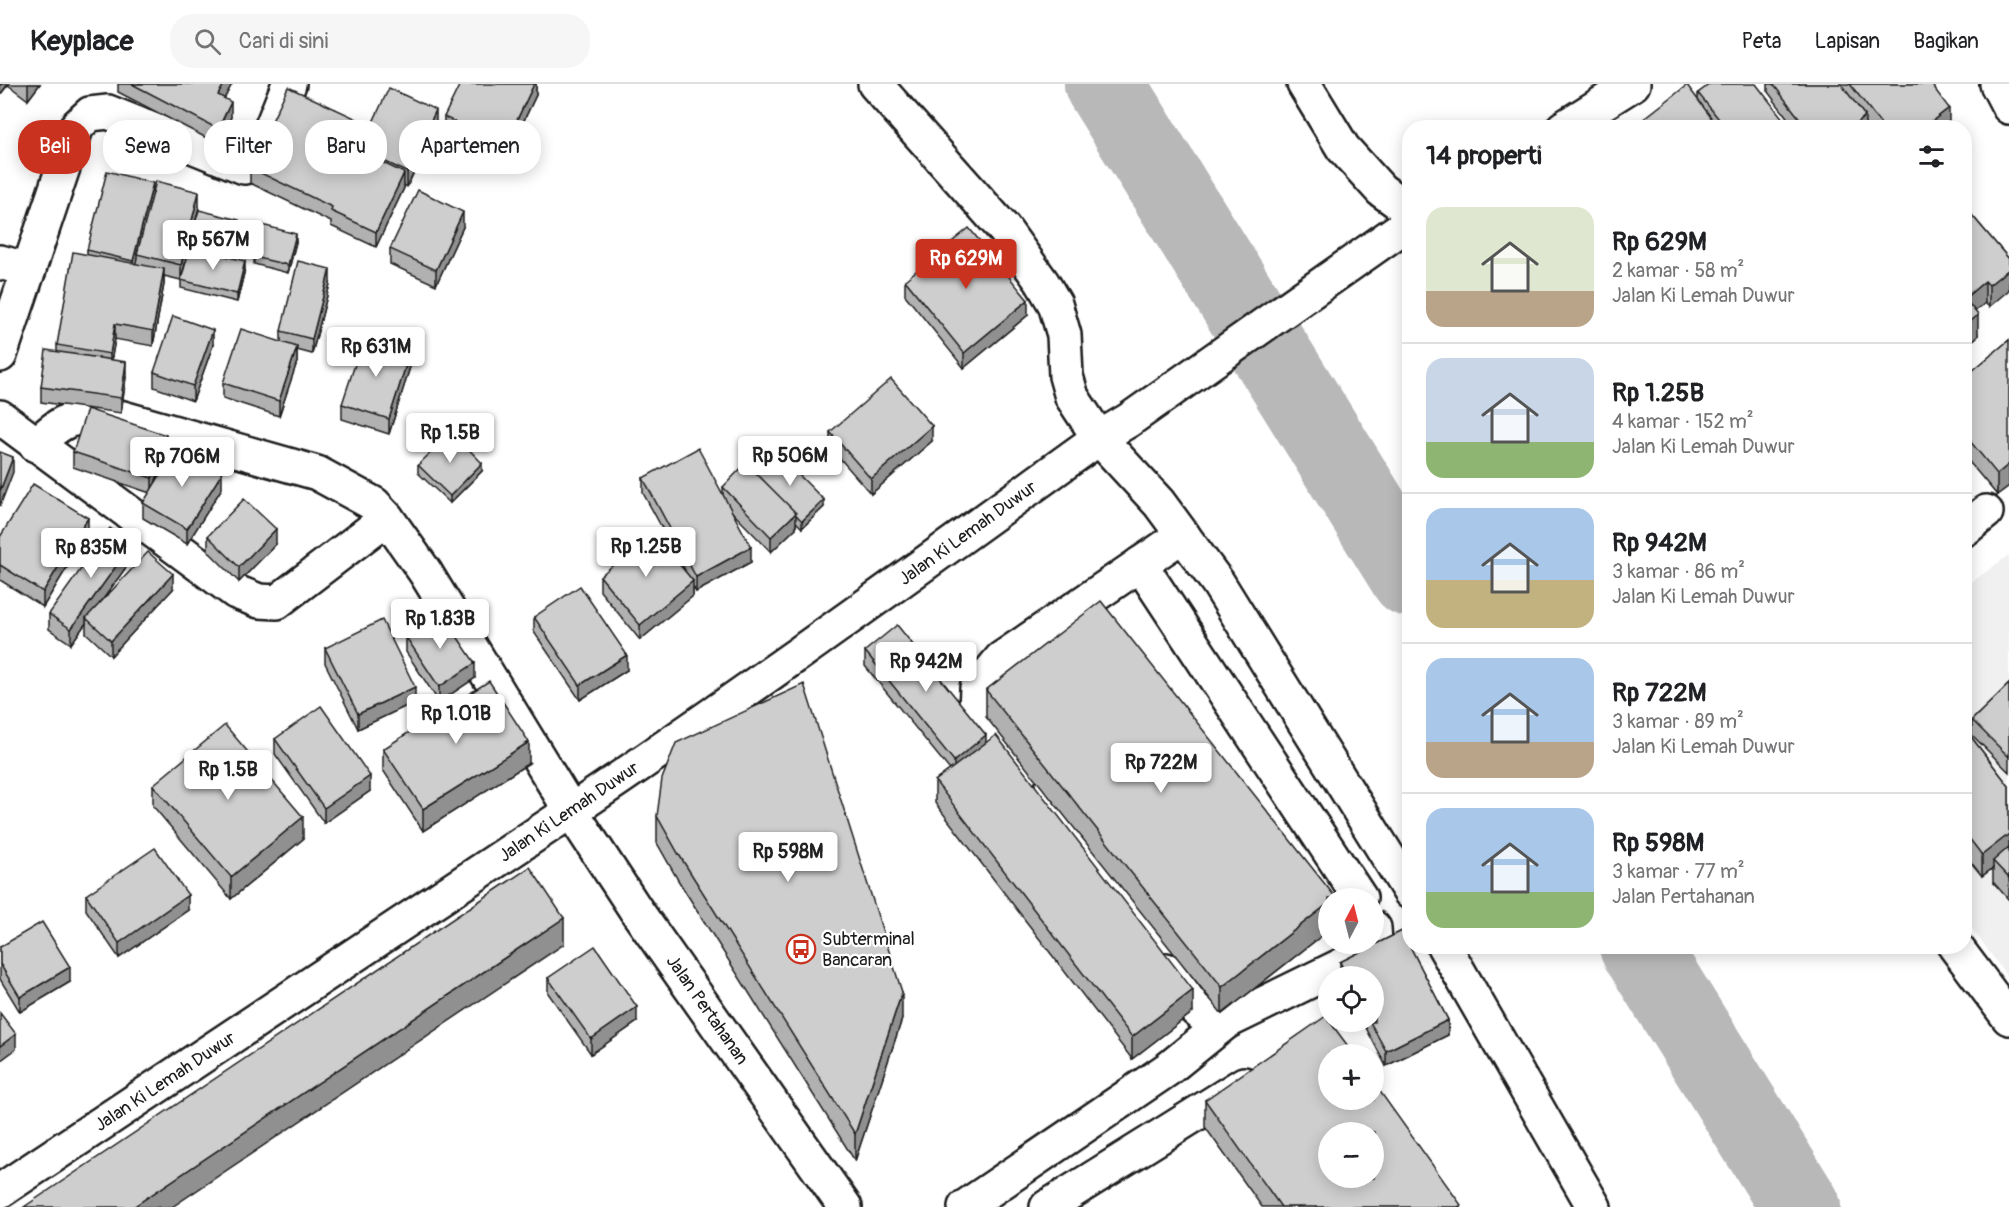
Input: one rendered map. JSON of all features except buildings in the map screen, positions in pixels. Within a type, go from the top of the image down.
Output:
[{"type":"main road","points":[[0,355],[14,266],[77,126],[90,114],[108,112],[244,167],[250,166],[257,162],[289,84]]},
{"type":"main road","points":[[875,84],[1004,229],[1042,282],[1055,304],[1064,335],[1066,376],[1072,397],[1099,438],[1159,503],[1218,583],[1402,879]]},
{"type":"main road","points":[[1304,84],[1343,148],[1381,190],[1402,219]]},
{"type":"main road","points":[[1576,120],[1633,84]]},
{"type":"main road","points":[[1997,84],[2009,106]]},
{"type":"main road","name":"Jalan Ki Lemah Duwur","points":[[0,1191],[571,811],[803,651],[1402,223]]},
{"type":"main road","name":"Jalan Pertahanan","points":[[36,445],[55,426],[80,416],[109,414],[317,473],[374,504],[387,518],[425,572],[571,811],[636,910],[845,1207]]},
{"type":"main road","points":[[0,417],[236,592],[259,601],[277,602],[387,518]]},
{"type":"main road","points":[[1035,797],[992,740],[976,710],[977,688],[1001,659],[1183,536]]},
{"type":"main road","points":[[1140,564],[1353,888]]},
{"type":"main road","points":[[1151,950],[1194,1008],[1207,1019],[1226,1022]]},
{"type":"main road","points":[[965,1207],[1168,1069],[1226,1022],[1365,954]]},
{"type":"main road","points":[[1449,954],[1594,1207]]},
{"type":"main road","points":[[1961,954],[2009,1018]]},
{"type":"main road","points":[[1047,1207],[1267,1069]]},
{"type":"shaded area","points":[[2009,555],[2009,979],[1972,929],[1972,582]]},
{"type":"waterway","points":[[1104,84],[1402,564]]},
{"type":"waterway","points":[[1644,954],[1801,1207]]},
{"type":"place","name":"Subterminal Bancaran","points":[[801,949]]}]
